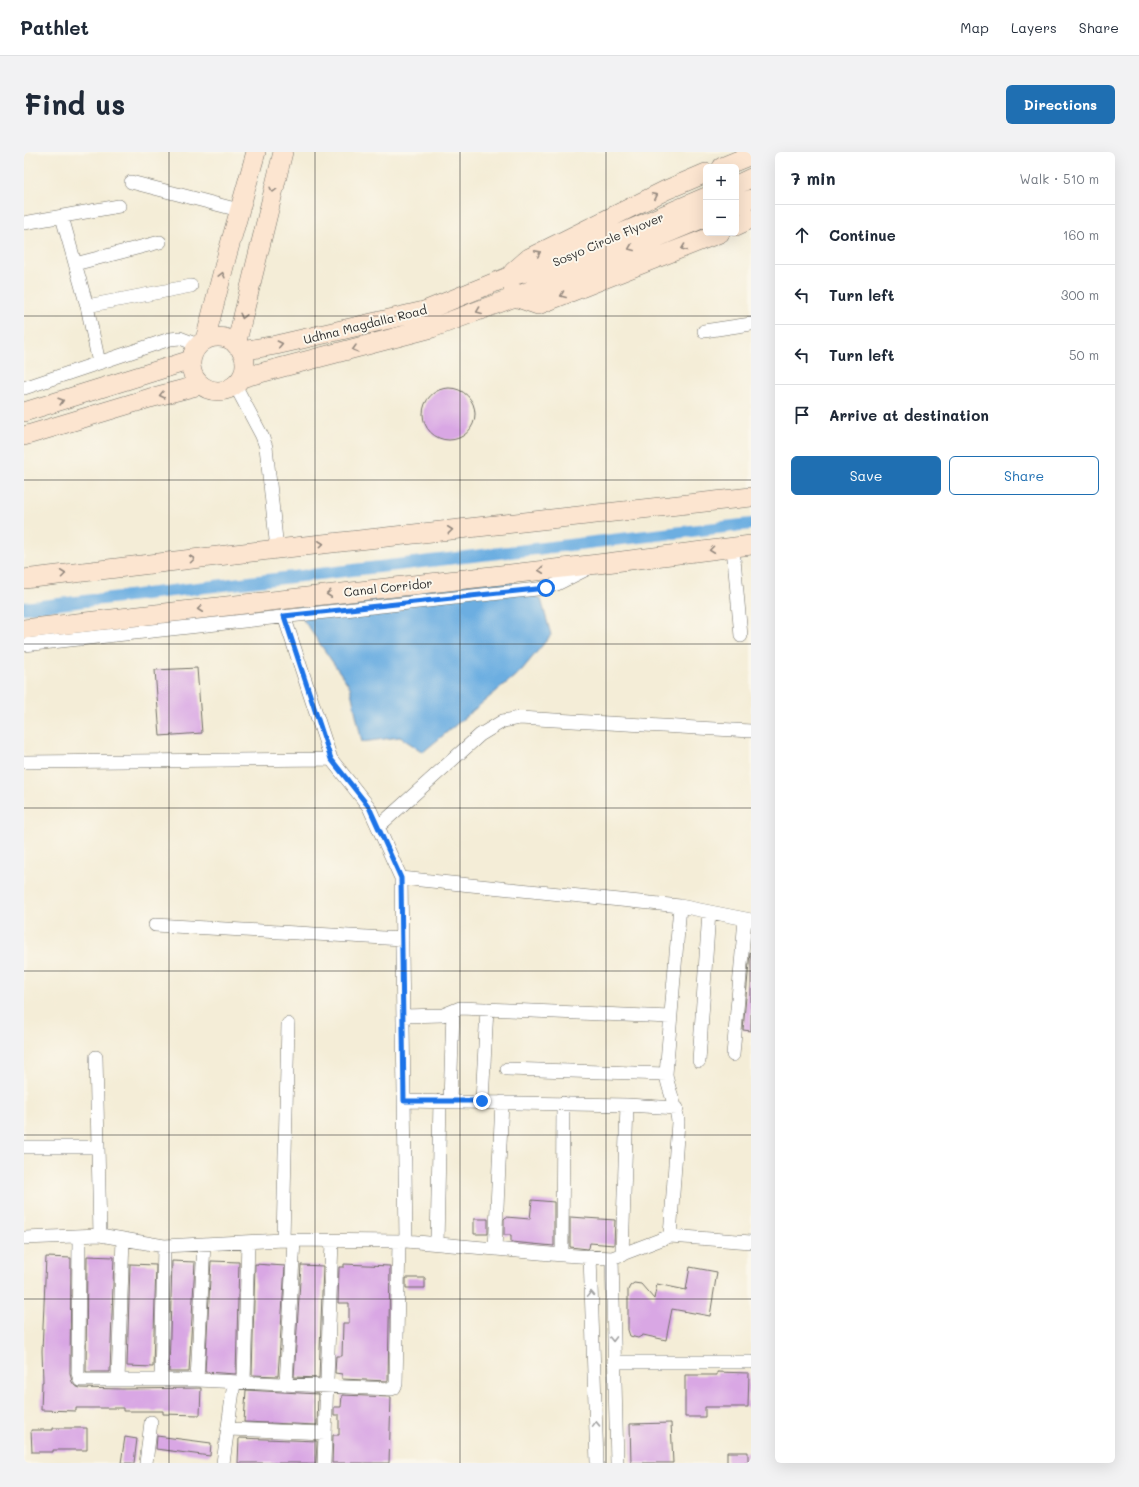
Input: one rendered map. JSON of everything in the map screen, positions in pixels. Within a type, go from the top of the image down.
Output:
[{"type":"street","points":[[24,412],[198,348],[213,338],[229,340],[239,348],[244,360],[244,365],[238,382],[227,390],[218,392],[208,390],[200,386],[192,374],[191,369],[198,348],[256,152]]},
{"type":"street","points":[[239,348],[282,152]]},
{"type":"street","points":[[729,164],[751,155]]},
{"type":"street","points":[[703,174],[666,190],[529,258],[508,277],[515,297],[538,305],[712,236]]},
{"type":"street","points":[[739,184],[751,178]]},
{"type":"street","points":[[131,182],[239,210]]},
{"type":"street","name":"Sosyo Circle Flyover","points":[[238,382],[432,328],[515,297],[545,275],[703,198]]},
{"type":"street","points":[[739,204],[751,199]]},
{"type":"street","points":[[24,223],[119,206]]},
{"type":"street","points":[[62,217],[87,306],[99,363]]},
{"type":"street","name":"Sosyo Circle Flyover","points":[[508,277],[545,275],[703,218]]},
{"type":"street","points":[[739,225],[751,219]]},
{"type":"street","points":[[75,264],[160,242]]},
{"type":"street","name":"Udhna Magdalla Road","points":[[239,348],[276,345],[424,311],[508,277]]},
{"type":"street","points":[[87,306],[191,286]]},
{"type":"street","points":[[704,331],[751,324]]},
{"type":"street","points":[[24,388],[170,339],[180,338],[198,348]]},
{"type":"street","points":[[238,382],[266,447],[277,549]]},
{"type":"street","points":[[24,436],[150,398],[200,386]]},
{"type":"street","points":[[24,579],[277,549],[751,497]]},
{"type":"street","points":[[741,636],[742,547]]},
{"type":"street","name":"Canal Corridor","points":[[24,628],[742,547]]},
{"type":"street","points":[[24,645],[546,588],[598,564]]},
{"type":"street","points":[[79,1236],[80,1380],[197,1380],[391,1389],[395,1387],[402,1241],[404,1101],[401,878],[369,807],[331,759],[284,616]]},
{"type":"street","points":[[378,827],[480,735],[503,721],[518,718],[751,731]]},
{"type":"street","points":[[24,762],[331,759]]},
{"type":"street","points":[[401,878],[680,906],[748,919],[732,1055]]},
{"type":"street","points":[[670,1236],[678,1122],[677,1108],[668,1086],[666,1074],[680,906]]},
{"type":"street","points":[[699,1061],[709,912]]},
{"type":"street","points":[[155,925],[402,939]]},
{"type":"street","points":[[403,1016],[443,1015],[460,1008],[670,1017]]},
{"type":"street","points":[[482,1101],[487,1009]]},
{"type":"street","points":[[437,1244],[445,1101],[453,1011]]},
{"type":"street","points":[[286,1384],[288,1024]]},
{"type":"street","points":[[96,1057],[100,1236]]},
{"type":"street","points":[[507,1069],[666,1074]]},
{"type":"street","points":[[404,1101],[563,1103],[677,1108]]},
{"type":"street","points":[[495,1249],[502,1102]]},
{"type":"street","points":[[562,1255],[563,1103]]},
{"type":"street","points":[[617,1463],[614,1362],[617,1256],[627,1105]]},
{"type":"street","points":[[24,1147],[98,1148]]},
{"type":"street","points":[[24,1238],[100,1236],[164,1246],[288,1240],[402,1241],[562,1255],[590,1256],[617,1256],[670,1236],[751,1242]]},
{"type":"street","points":[[118,1380],[123,1239]]},
{"type":"street","points":[[324,1463],[332,1241]]},
{"type":"street","points":[[223,1463],[228,1430],[239,1382],[248,1242]]},
{"type":"street","points":[[197,1380],[204,1244]]},
{"type":"street","points":[[161,1380],[164,1246]]},
{"type":"street","points":[[590,1256],[597,1463]]},
{"type":"street","points":[[614,1362],[751,1362]]},
{"type":"street","points":[[146,1463],[152,1422]]},
{"type":"street","points":[[228,1430],[325,1433]]},
{"type":"water","points":[[510,580],[541,599],[551,635],[521,671],[423,752],[400,737],[362,742],[350,687],[288,598]]},
{"type":"building","points":[[449,388],[459,390],[467,396],[473,404],[475,414],[473,424],[467,432],[459,438],[449,440],[439,438],[431,432],[425,424],[423,414],[425,404],[431,396],[439,390]]},
{"type":"building","points":[[197,668],[202,733],[160,736],[155,670]]},
{"type":"building","points":[[751,952],[751,1031],[743,1030]]},
{"type":"building","points":[[532,1200],[554,1202],[554,1246],[511,1242],[511,1235],[504,1235],[504,1219],[506,1217],[530,1219]]},
{"type":"building","points":[[570,1217],[615,1220],[614,1245],[590,1243],[588,1249],[570,1247]]},
{"type":"building","points":[[474,1219],[488,1219],[488,1234],[474,1234]]},
{"type":"building","points":[[87,1256],[114,1257],[110,1372],[86,1372]]},
{"type":"building","points":[[46,1257],[71,1258],[70,1373],[72,1382],[75,1386],[80,1388],[122,1389],[201,1388],[200,1415],[163,1414],[163,1411],[123,1411],[123,1408],[76,1408],[76,1411],[41,1410]]},
{"type":"building","points":[[172,1261],[195,1262],[189,1372],[169,1372]]},
{"type":"building","points":[[211,1261],[239,1262],[236,1374],[205,1372]]},
{"type":"building","points":[[130,1264],[156,1265],[153,1367],[127,1366]]},
{"type":"building","points":[[255,1264],[285,1266],[278,1376],[252,1375]]},
{"type":"building","points":[[344,1264],[390,1266],[388,1381],[342,1379],[342,1374],[335,1373],[336,1356],[342,1356],[343,1323],[349,1323],[349,1303],[338,1303],[339,1267],[344,1267]]},
{"type":"building","points":[[301,1265],[323,1266],[319,1378],[294,1377]]},
{"type":"building","points":[[690,1267],[717,1272],[710,1316],[672,1309],[666,1340],[643,1335],[638,1338],[630,1336],[628,1330],[628,1290],[630,1286],[634,1283],[641,1284],[654,1299],[657,1284],[686,1290]]},
{"type":"building","points":[[406,1278],[425,1278],[425,1288],[406,1288]]},
{"type":"building","points":[[717,1372],[749,1373],[748,1407],[705,1407],[705,1417],[685,1417],[685,1375],[717,1375]]},
{"type":"building","points":[[246,1390],[318,1394],[317,1425],[244,1422]]},
{"type":"building","points":[[342,1395],[391,1397],[389,1463],[332,1463],[333,1435],[339,1435],[339,1415],[334,1415],[334,1407],[341,1407]]},
{"type":"building","points":[[671,1423],[673,1463],[631,1463],[630,1424]]},
{"type":"building","points":[[53,1428],[87,1428],[87,1450],[53,1450],[53,1452],[32,1452],[31,1430],[53,1430]]},
{"type":"building","points":[[157,1436],[211,1443],[210,1456],[156,1449]]},
{"type":"building","points":[[125,1437],[137,1439],[134,1463],[121,1463]]},
{"type":"building","points":[[239,1438],[317,1441],[316,1463],[238,1463]]},
{"type":"building","points":[[727,1452],[748,1452],[748,1463],[727,1463]]},
{"type":"waterway","points":[[24,608],[751,524]]},
{"type":"route","points":[[482,1101],[404,1101],[401,878],[369,807],[331,759],[284,616],[546,588]]}]
